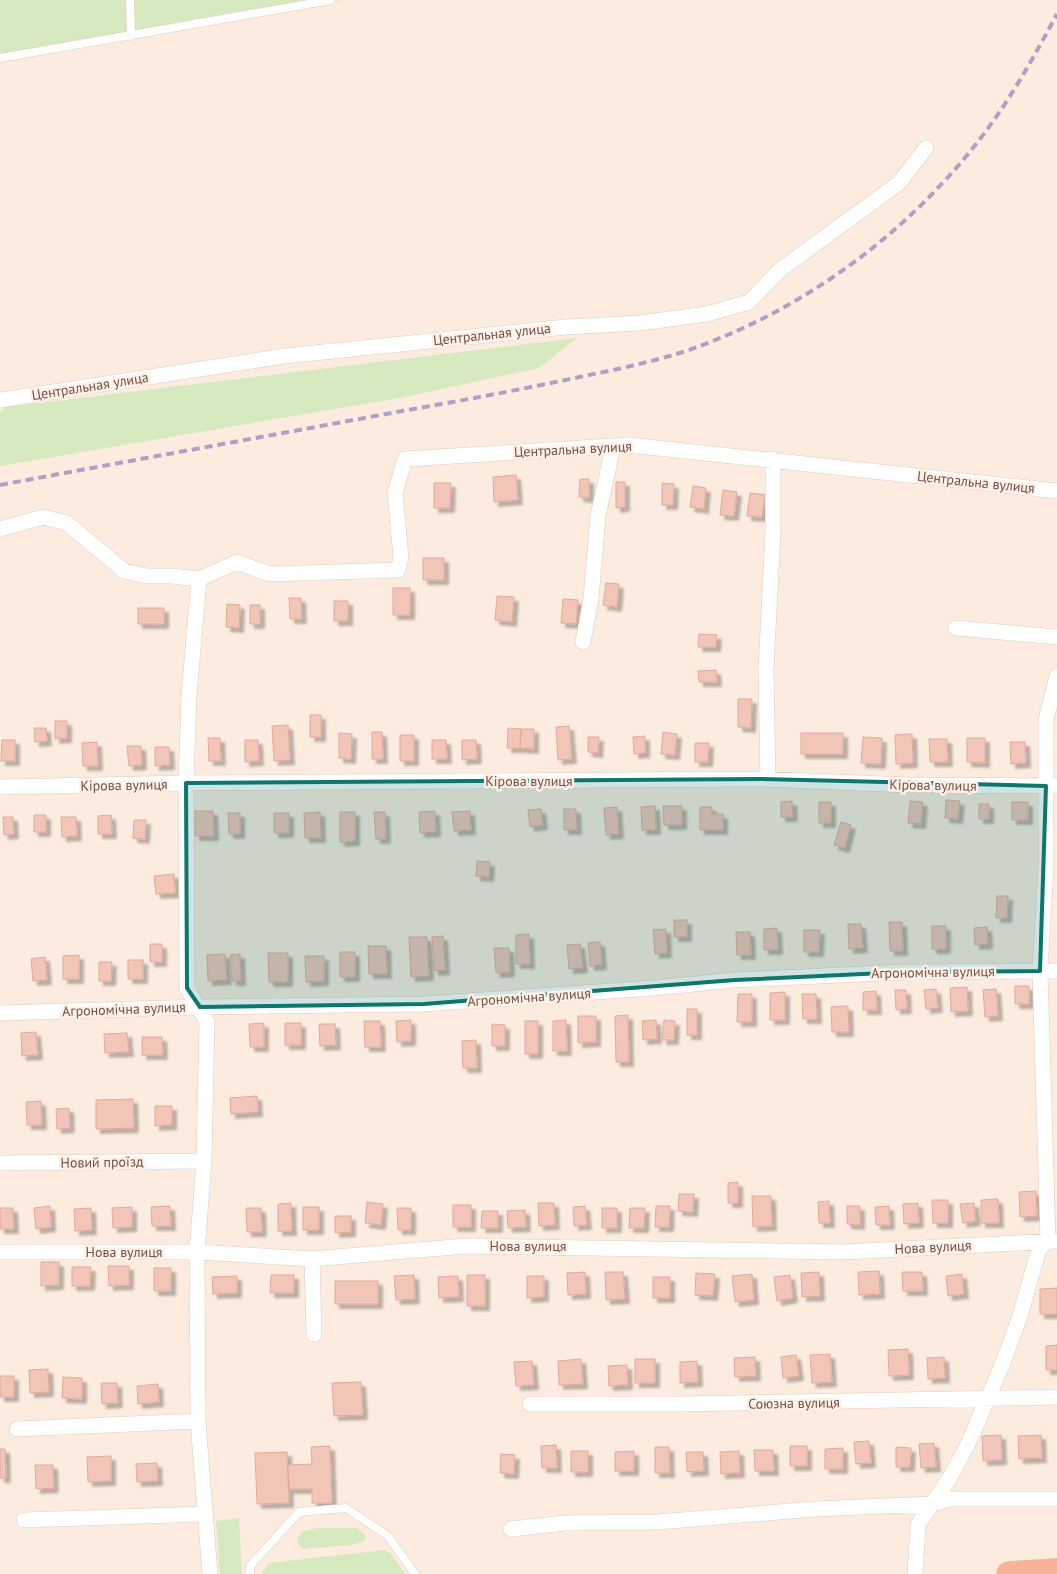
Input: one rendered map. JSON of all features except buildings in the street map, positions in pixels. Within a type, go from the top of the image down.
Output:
[{"type":"highway","points":[[1009,1574],[1057,1571]]},
{"type":"street","name":"Центральная улица","points":[[0,400],[285,356],[566,327],[640,323],[707,314],[749,302],[781,269],[899,184],[926,148]]},
{"type":"street","name":"Центральна вулиця","points":[[199,579],[237,562],[269,574],[398,570],[401,558],[395,493],[405,458],[613,447],[629,444],[1057,491]]},
{"type":"street","points":[[583,642],[591,599],[598,516],[613,447]]},
{"type":"street","points":[[768,780],[766,669],[773,532],[773,460]]},
{"type":"street","points":[[0,529],[43,517],[67,522],[124,571],[147,576],[199,579],[190,696],[186,783],[187,988],[200,1007],[207,1022],[204,1161],[197,1252],[198,1421],[210,1574]]},
{"type":"street","points":[[956,628],[1057,637]]},
{"type":"street","points":[[915,1574],[918,1525],[968,1444],[1020,1316],[1039,1249],[1052,1240],[1049,1228],[1040,971],[1052,786],[1046,719],[1057,676]]},
{"type":"street","name":"Кірова вулиця","points":[[0,787],[186,783],[768,780],[1052,786]]},
{"type":"street","name":"Агрономічна вулиця","points":[[0,1013],[200,1007],[424,1004],[654,988],[735,980],[904,972],[1057,971]]},
{"type":"street","name":"Новий проїзд","points":[[0,1163],[204,1161]]},
{"type":"street","name":"Нова вулиця","points":[[0,1252],[197,1252],[312,1259],[466,1246],[844,1252],[1052,1240]]},
{"type":"street","points":[[312,1259],[314,1334]]},
{"type":"street","name":"Союзна вулиця","points":[[530,1404],[920,1401],[988,1397],[1057,1398]]},
{"type":"street","points":[[17,1430],[198,1421]]},
{"type":"street","points":[[511,1529],[565,1523],[658,1522],[815,1509],[932,1504],[952,1500],[1057,1499]]},
{"type":"street","points":[[24,1520],[206,1514]]},
{"type":"lane","points":[[130,0],[132,36]]},
{"type":"lane","points":[[0,58],[132,36],[299,3],[332,0]]},
{"type":"lane","points":[[250,1574],[250,1566],[300,1512],[346,1508],[388,1536],[415,1574]]},
{"type":"highlighted area","points":[[761,779],[1046,786],[1040,971],[905,972],[735,980],[424,1004],[200,1007],[187,988],[186,783]]},
{"type":"green space","points":[[0,0],[342,0],[0,58]]},
{"type":"green space","points":[[577,338],[539,368],[400,398],[0,466],[0,412],[5,407]]},
{"type":"green space","points":[[239,1518],[242,1574],[220,1574],[216,1521]]},
{"type":"green space","points":[[317,1528],[357,1528],[365,1535],[365,1541],[351,1545],[303,1549],[297,1539],[302,1532]]},
{"type":"green space","points":[[385,1550],[391,1554],[405,1574],[261,1574],[269,1563]]},
{"type":"railway","points":[[0,485],[575,378],[670,356],[741,329],[818,287],[889,235],[921,205],[952,173],[991,124],[1021,78],[1057,14]]}]
